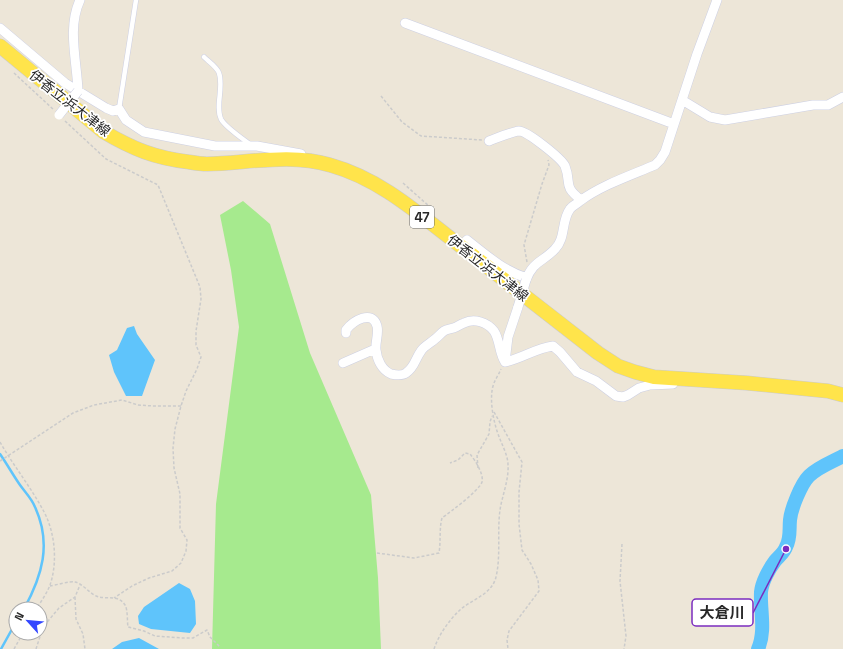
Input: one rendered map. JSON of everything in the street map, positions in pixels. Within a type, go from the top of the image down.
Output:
[{"type":"main road","name":"伊香立浜大津線","points":[[0,46],[10,61],[104,132],[122,143],[147,154],[170,160],[205,164],[276,160],[307,160],[328,164],[378,184],[598,353],[618,366],[635,372],[654,376],[828,391],[843,395]]},
{"type":"street","points":[[59,115],[78,91],[73,23],[80,0]]},
{"type":"street","points":[[505,362],[508,337],[528,277],[534,266],[555,249],[561,239],[570,208],[589,195],[610,184],[655,165],[665,152],[697,54],[718,0]]},
{"type":"street","points":[[405,23],[674,124]]},
{"type":"street","points":[[0,28],[65,83],[106,108],[113,111],[119,109],[126,120],[144,132],[215,146],[253,146],[307,156],[307,160]]},
{"type":"street","points":[[682,100],[710,117],[725,120],[813,105],[828,105],[843,97]]},
{"type":"street","points":[[489,141],[518,131],[527,133],[557,156],[564,164],[567,173],[568,186],[572,193],[581,200]]},
{"type":"street","points":[[461,247],[467,240],[498,264],[515,274],[528,277]]},
{"type":"street","points":[[346,333],[346,330],[351,323],[362,318],[370,318],[375,321],[378,338],[375,349],[381,367],[396,375],[404,375],[413,366],[421,350],[444,331],[464,322],[479,321],[493,330],[496,335],[501,356],[505,362]]},
{"type":"street","points":[[505,362],[515,360],[546,347],[553,346],[578,372],[596,381],[616,396],[623,397],[639,388],[650,385],[682,384],[685,379]]},
{"type":"street","points":[[343,363],[375,349]]},
{"type":"lane","points":[[119,109],[136,0]]},
{"type":"lane","points":[[204,57],[219,72],[221,90],[219,108],[221,119],[232,130],[253,146]]},
{"type":"path","points":[[10,61],[18,77],[106,159],[158,185],[200,287],[201,299],[196,331],[196,345],[200,357],[197,369],[186,391],[175,429],[174,468],[180,494],[180,528],[187,540],[186,551],[181,563],[172,571],[149,578],[132,586],[114,598]]},
{"type":"path","points":[[381,96],[402,122],[421,136],[489,141]]},
{"type":"path","points":[[528,277],[524,245],[549,165],[548,158]]},
{"type":"path","points":[[434,649],[441,634],[451,619],[462,608],[485,594],[496,579],[498,567],[498,532],[500,510],[508,475],[508,465],[497,432],[493,414],[492,393],[494,383],[505,362]]},
{"type":"path","points":[[0,461],[73,413],[94,405],[122,400],[138,405],[181,406]]},
{"type":"path","points":[[493,411],[522,462],[519,492],[519,524],[522,550],[531,564],[538,580],[539,591],[509,631],[507,640],[508,649]]},
{"type":"path","points":[[479,469],[477,455],[489,434],[490,422],[493,414]]},
{"type":"path","points":[[0,442],[44,510],[51,531],[54,553],[53,570],[50,586],[41,601]]},
{"type":"path","points":[[377,553],[414,558],[439,553],[442,518],[476,490],[482,483],[482,477],[479,469],[470,454],[465,454],[458,460],[450,463]]},
{"type":"path","points":[[622,544],[620,581],[626,636],[624,649]]},
{"type":"path","points":[[50,586],[74,582],[91,591],[96,596],[114,598],[121,601],[125,606],[128,627],[144,631],[155,636],[182,638],[193,638],[207,630],[210,637],[220,647]]},
{"type":"path","points":[[80,585],[75,597],[76,619],[83,634],[86,649]]},
{"type":"path","points":[[36,649],[43,627],[60,608],[75,597]]},
{"type":"green space","points":[[243,201],[270,224],[310,353],[371,495],[378,578],[381,649],[212,649],[216,504],[239,327],[231,270],[220,215]]},
{"type":"water","points":[[134,326],[137,334],[155,360],[142,396],[126,396],[114,372],[109,355],[117,350],[127,328]]},
{"type":"water","points":[[179,583],[190,589],[195,601],[196,624],[190,633],[151,629],[139,624],[138,616],[144,607]]},
{"type":"water","points":[[139,638],[159,649],[112,649],[122,642]]},
{"type":"waterway","points":[[0,454],[34,504],[43,534],[43,560],[36,584],[28,601]]},
{"type":"waterway","points":[[758,649],[762,635],[761,592],[764,580],[770,568],[788,544],[790,520],[797,497],[809,476],[821,467],[843,456]]},
{"type":"waterway","points":[[1,649],[8,636]]},
{"type":"place","name":"大倉川","points":[[786,549]]}]
